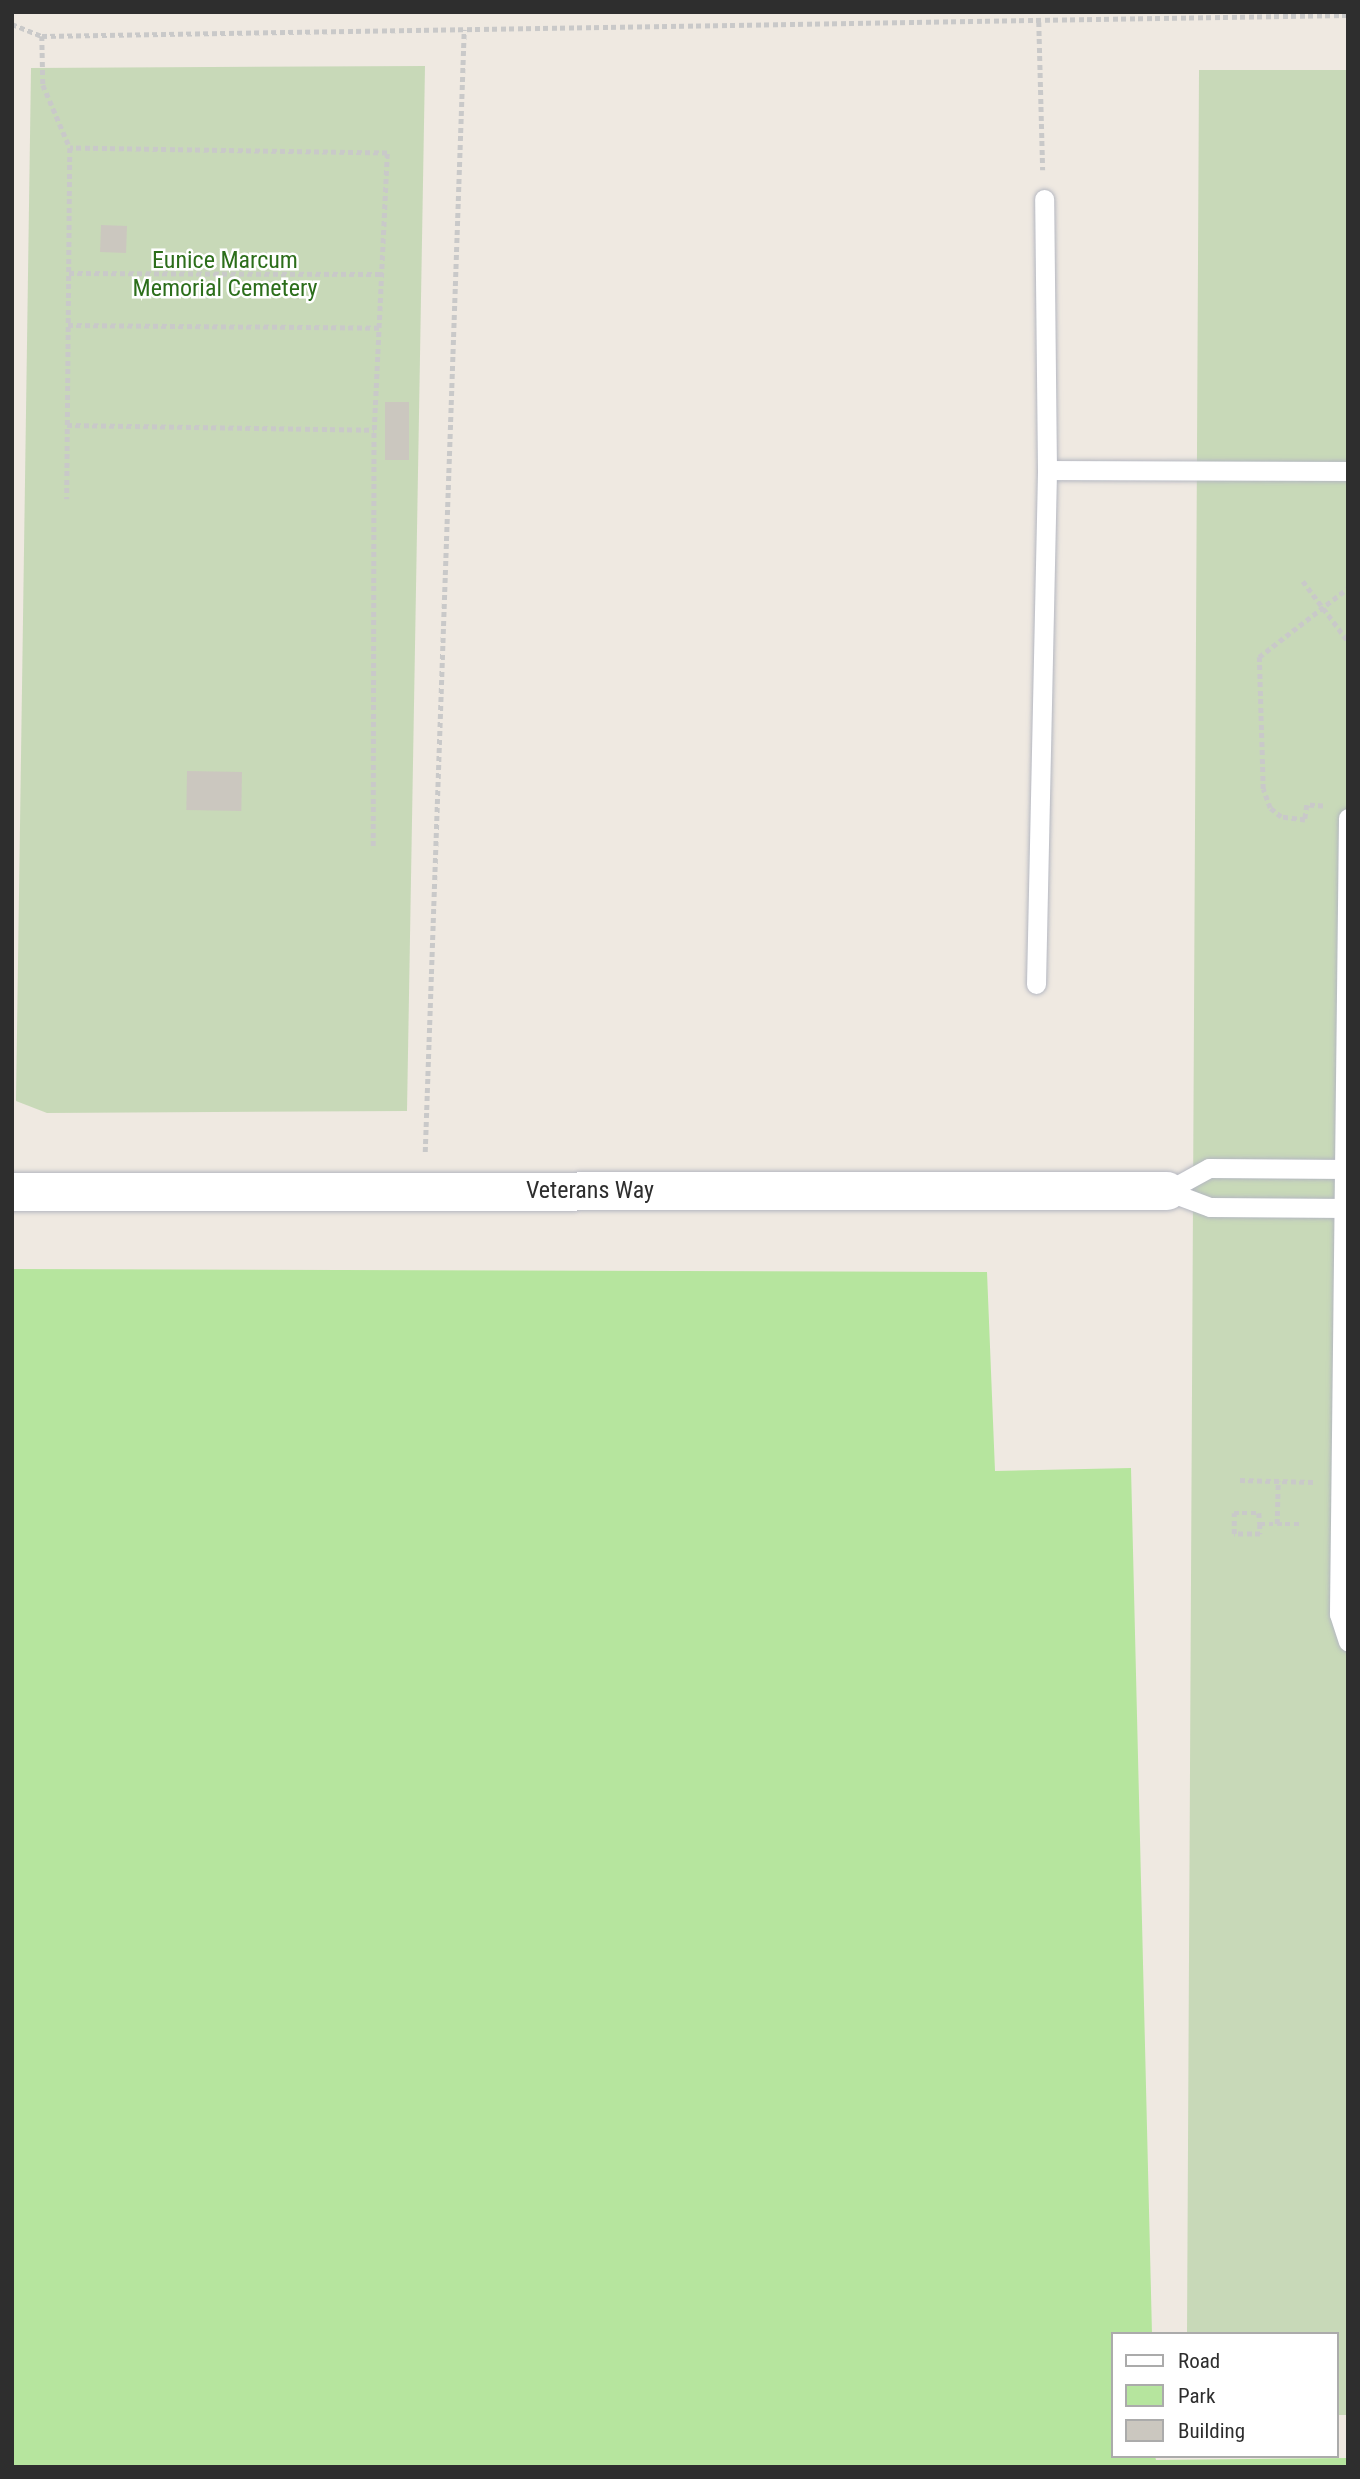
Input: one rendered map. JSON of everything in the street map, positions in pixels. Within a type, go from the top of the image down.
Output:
[{"type":"street","name":"Veterans Way","points":[[12,1192],[1167,1191]]},
{"type":"lane","points":[[1036,984],[1047,470],[1044,199]]},
{"type":"lane","points":[[1047,470],[1348,471]]},
{"type":"lane","points":[[1341,812],[1346,1208],[1339,1614],[1348,1642]]},
{"type":"lane","name":"Veterans Way","points":[[1167,1191],[1209,1168],[1346,1169]]},
{"type":"lane","name":"Veterans Way","points":[[1167,1191],[1210,1207],[1346,1208]]},
{"type":"path","points":[[12,24],[42,36],[1348,15]]},
{"type":"path","points":[[1039,22],[1044,199]]},
{"type":"path","points":[[423,1191],[464,30]]},
{"type":"path","points":[[42,36],[43,85],[70,148],[66,499]]},
{"type":"path","points":[[70,148],[387,153],[382,328],[374,430],[373,846]]},
{"type":"path","points":[[69,273],[384,274]]},
{"type":"path","points":[[68,325],[382,328]]},
{"type":"path","points":[[67,425],[374,430]]},
{"type":"path","points":[[1303,581],[1348,641]]},
{"type":"path","points":[[1341,812],[1307,805],[1305,820],[1281,817],[1270,808],[1263,789],[1259,657],[1348,588]]},
{"type":"path","points":[[1240,1480],[1341,1482]]},
{"type":"path","points":[[1278,1481],[1278,1524]]},
{"type":"path","points":[[1234,1513],[1259,1513],[1260,1524],[1260,1534],[1234,1534],[1234,1513]]},
{"type":"path","points":[[1260,1524],[1301,1524]]},
{"type":"green space","name":"Eunice Marcum Memorial Cemetery","points":[[425,66],[407,1111],[47,1113],[16,1101],[31,68]]},
{"type":"green space","points":[[1199,70],[1348,70],[1348,2415],[1339,2415],[1339,2332],[1187,2332]]},
{"type":"green space","points":[[12,1269],[987,1272],[995,1471],[1131,1468],[1152,2332],[1112,2332],[1112,2458],[1348,2458],[1348,2467],[12,2467]]},
{"type":"building","points":[[101,225],[127,226],[126,253],[100,252]]},
{"type":"building","points":[[385,402],[409,402],[409,460],[385,460]]},
{"type":"building","points":[[187,771],[242,772],[241,811],[186,810]]}]
